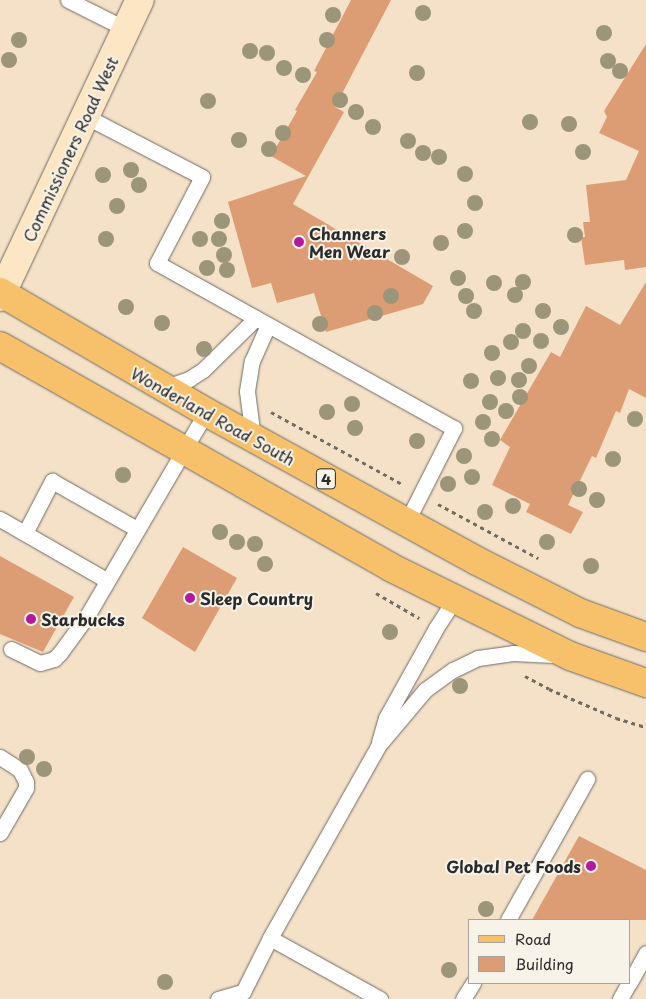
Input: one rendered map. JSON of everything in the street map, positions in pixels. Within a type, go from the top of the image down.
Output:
[{"type":"main road","name":"Commissioners Road West","points":[[1,294],[140,0]]},
{"type":"main road","name":"Wonderland Road South","points":[[1,294],[162,388],[406,523],[580,612],[646,637]]},
{"type":"main road","points":[[0,346],[183,452],[390,567],[570,656],[646,683]]},
{"type":"lane","points":[[68,0],[126,29]]},
{"type":"lane","points":[[85,116],[202,177],[157,263],[454,428],[406,523]]},
{"type":"lane","points":[[162,388],[189,378],[203,370],[262,321]]},
{"type":"lane","points":[[253,438],[250,400],[247,391],[262,321]]},
{"type":"lane","points":[[11,649],[40,663],[54,659],[82,623],[206,412]]},
{"type":"lane","points":[[25,533],[52,481],[137,529]]},
{"type":"lane","points":[[0,519],[106,580]]},
{"type":"lane","points":[[378,746],[386,718],[433,632],[454,600]]},
{"type":"lane","points":[[218,999],[243,992],[270,938],[378,746],[425,690],[467,662],[488,656],[513,653],[570,656]]},
{"type":"lane","points":[[0,757],[20,770],[26,782],[26,788],[0,833]]},
{"type":"lane","points":[[509,919],[586,779]]},
{"type":"lane","points":[[270,938],[372,998]]},
{"type":"lane","points":[[631,979],[646,953]]},
{"type":"lane","points":[[463,999],[471,984]]},
{"type":"lane","points":[[620,999],[628,984]]},
{"type":"path","points":[[250,400],[539,559]]},
{"type":"building","name":"Channers Men Wear","points":[[351,0],[391,0],[335,107],[344,112],[293,204],[433,286],[423,304],[326,332],[314,293],[277,303],[271,283],[252,288],[228,202],[306,176],[271,156],[317,72],[314,71]]},
{"type":"building","points":[[646,44],[646,267],[625,270],[624,260],[585,265],[581,237],[585,237],[583,222],[590,222],[586,185],[626,180],[639,151],[599,133],[607,117],[604,111]]},
{"type":"building","points":[[646,282],[646,398],[629,389],[620,413],[616,411],[596,458],[592,456],[568,505],[583,512],[571,534],[526,512],[530,504],[492,485],[510,447],[500,440],[551,352],[560,357],[586,306],[620,325]]},
{"type":"building","name":"Sleep Country","points":[[183,547],[237,578],[195,652],[142,618]]},
{"type":"building","name":"Starbucks","points":[[0,556],[74,597],[43,652],[0,634]]},
{"type":"building","points":[[579,836],[646,870],[646,920],[533,919]]},
{"type":"place","name":"Channers Men Wear","points":[[299,242]]},
{"type":"place","name":"Sleep Country","points":[[190,598]]},
{"type":"place","name":"Starbucks","points":[[31,619]]},
{"type":"place","name":"Global Pet Foods","points":[[591,866]]}]
